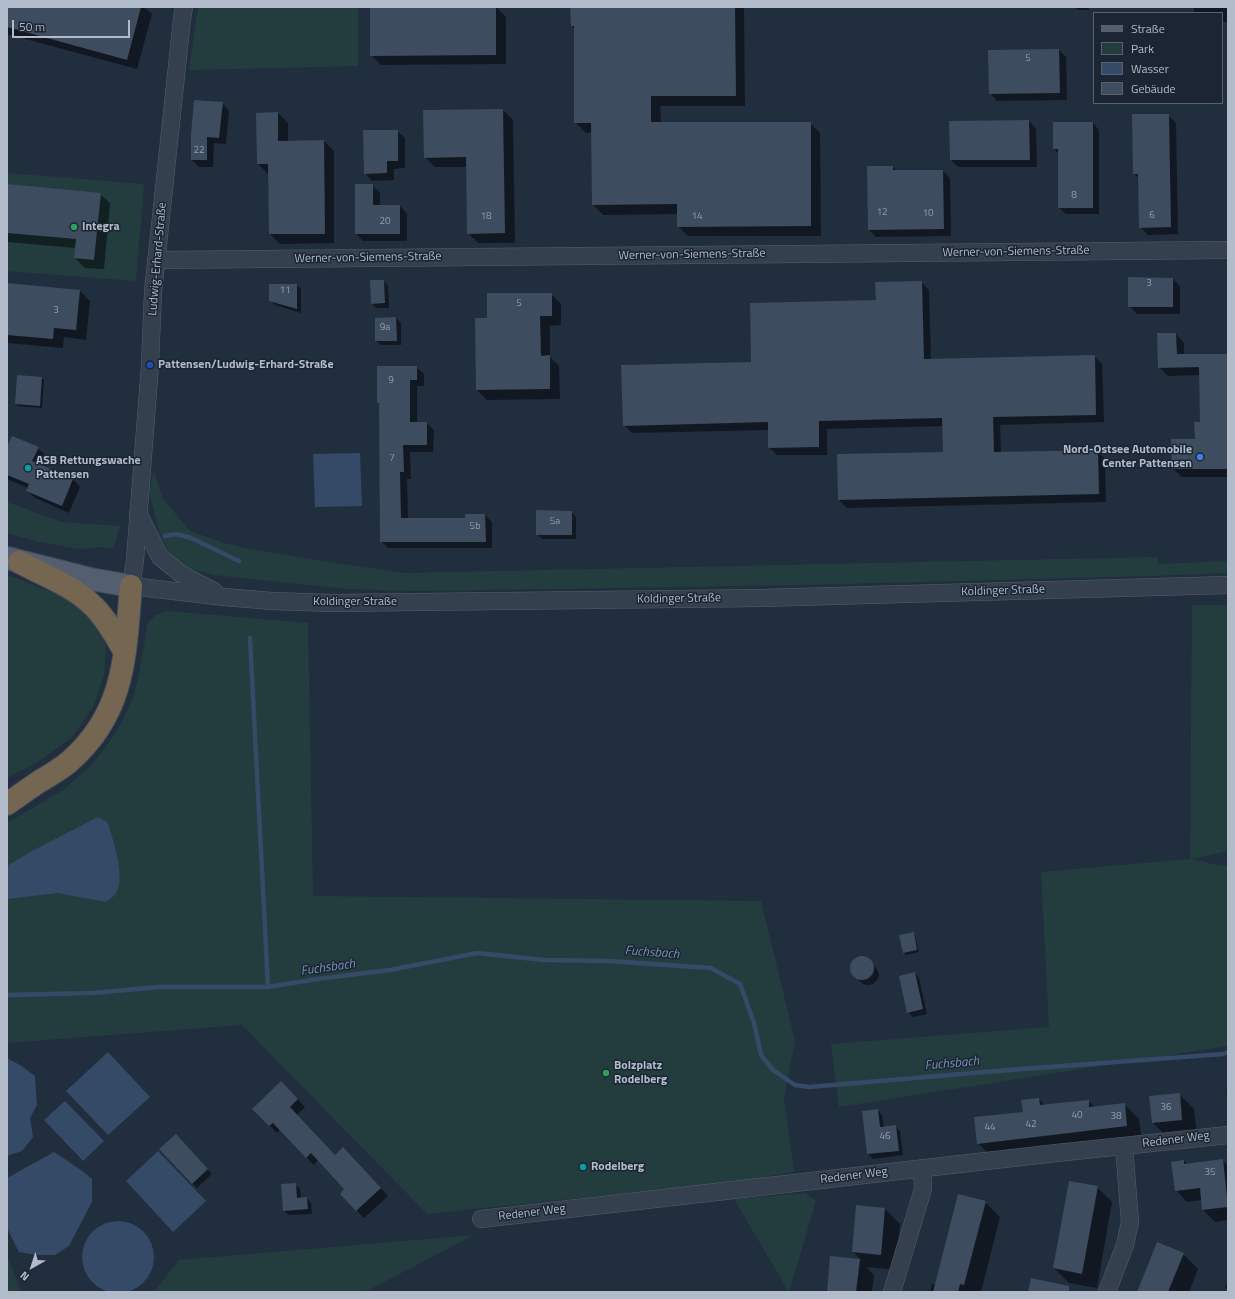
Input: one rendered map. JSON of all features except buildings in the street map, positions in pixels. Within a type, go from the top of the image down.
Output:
[{"type":"highway","points":[[13,560],[79,593],[93,605],[108,624],[125,652]]},
{"type":"highway","points":[[7,804],[69,762],[84,748],[107,714],[114,700],[123,668],[131,586]]},
{"type":"highway","points":[[7,792],[36,784]]},
{"type":"main road","points":[[13,560],[90,579],[131,586]]},
{"type":"street","name":"Ludwig-Erhard-Straße","points":[[131,586],[135,560],[156,260],[184,7]]},
{"type":"street","name":"Werner-von-Siemens-Straße","points":[[156,260],[1228,250]]},
{"type":"street","points":[[138,512],[160,557],[181,574],[224,597]]},
{"type":"street","name":"Koldinger Straße","points":[[131,586],[224,597],[272,601],[332,603],[762,598],[1228,585]]},
{"type":"street","name":"Redener Weg","points":[[481,1219],[1228,1134]]},
{"type":"street","points":[[1107,1292],[1125,1245],[1130,1222],[1124,1146]]},
{"type":"street","points":[[892,1292],[923,1189],[922,1168]]},
{"type":"green space","points":[[198,7],[358,7],[358,66],[189,70]]},
{"type":"green space","name":"Integra","points":[[7,173],[144,184],[136,281],[7,271]]},
{"type":"green space","points":[[154,471],[163,499],[190,531],[224,543],[241,547],[309,559],[405,573],[1157,557],[1158,564],[1228,561],[1228,573],[804,585],[414,591],[345,589],[214,575],[187,568],[171,557],[159,532],[149,491]]},
{"type":"green space","points":[[7,502],[62,522],[120,526],[113,549],[101,547],[78,549],[39,542],[7,533]]},
{"type":"green space","points":[[7,575],[72,600],[98,623],[106,647],[104,675],[93,708],[71,738],[38,762],[7,778]]},
{"type":"green space","points":[[1192,605],[1228,605],[1228,851],[1191,859],[1221,866],[1228,865],[1228,1046],[839,1107],[831,1044],[1049,1027],[1041,872],[1190,859]]},
{"type":"green space","points":[[168,611],[308,623],[313,896],[761,901],[795,1041],[784,1098],[794,1172],[723,1186],[675,1188],[427,1214],[242,1025],[7,1043],[7,823],[65,789],[93,763],[110,741],[123,720],[134,695],[148,622],[156,615]]},
{"type":"green space","points":[[805,1193],[816,1201],[789,1292],[734,1199]]},
{"type":"green space","points":[[474,1235],[365,1292],[154,1292],[179,1260]]},
{"type":"green space","points":[[7,1255],[21,1292],[7,1292]]},
{"type":"water","points":[[360,453],[362,506],[315,507],[313,454]]},
{"type":"water","points":[[98,817],[108,823],[118,859],[120,878],[119,886],[113,897],[106,902],[58,893],[7,899],[7,866],[32,851]]},
{"type":"water","points":[[108,1052],[150,1097],[108,1135],[66,1091]]},
{"type":"water","points":[[7,1058],[35,1076],[37,1105],[30,1118],[33,1137],[22,1151],[7,1156]]},
{"type":"water","points":[[65,1101],[104,1141],[83,1161],[44,1120]]},
{"type":"water","points":[[158,1151],[206,1201],[173,1232],[126,1181]]},
{"type":"water","points":[[54,1152],[92,1179],[92,1202],[69,1246],[55,1255],[36,1255],[19,1252],[7,1228],[7,1178]]},
{"type":"water","points":[[111,1221],[125,1221],[132,1223],[144,1231],[152,1243],[154,1257],[152,1271],[144,1283],[132,1291],[125,1293],[111,1293],[104,1291],[92,1283],[84,1271],[82,1264],[82,1250],[84,1243],[92,1231],[104,1223]]},
{"type":"waterway","points":[[165,536],[176,534],[191,538],[239,561]]},
{"type":"waterway","points":[[250,638],[268,987]]},
{"type":"waterway","name":"Fuchsbach","points":[[7,995],[93,993],[158,987],[268,987],[390,970],[477,953],[544,960],[609,961],[711,968],[740,984],[754,1023],[761,1055],[773,1070],[795,1085],[809,1087],[1223,1054],[1228,1052]]},
{"type":"place","name":"Integra","points":[[74,227]]},
{"type":"place","name":"Pattensen/Ludwig-Erhard-Straße","points":[[150,365]]},
{"type":"place","name":"Nord-Ostsee Automobile Center Pattensen","points":[[1200,457]]},
{"type":"place","name":"ASB Rettungswache Pattensen","points":[[28,468]]},
{"type":"place","name":"Bolzplatz Rodelberg","points":[[606,1073]]},
{"type":"place","name":"Rodelberg","points":[[583,1167]]}]
